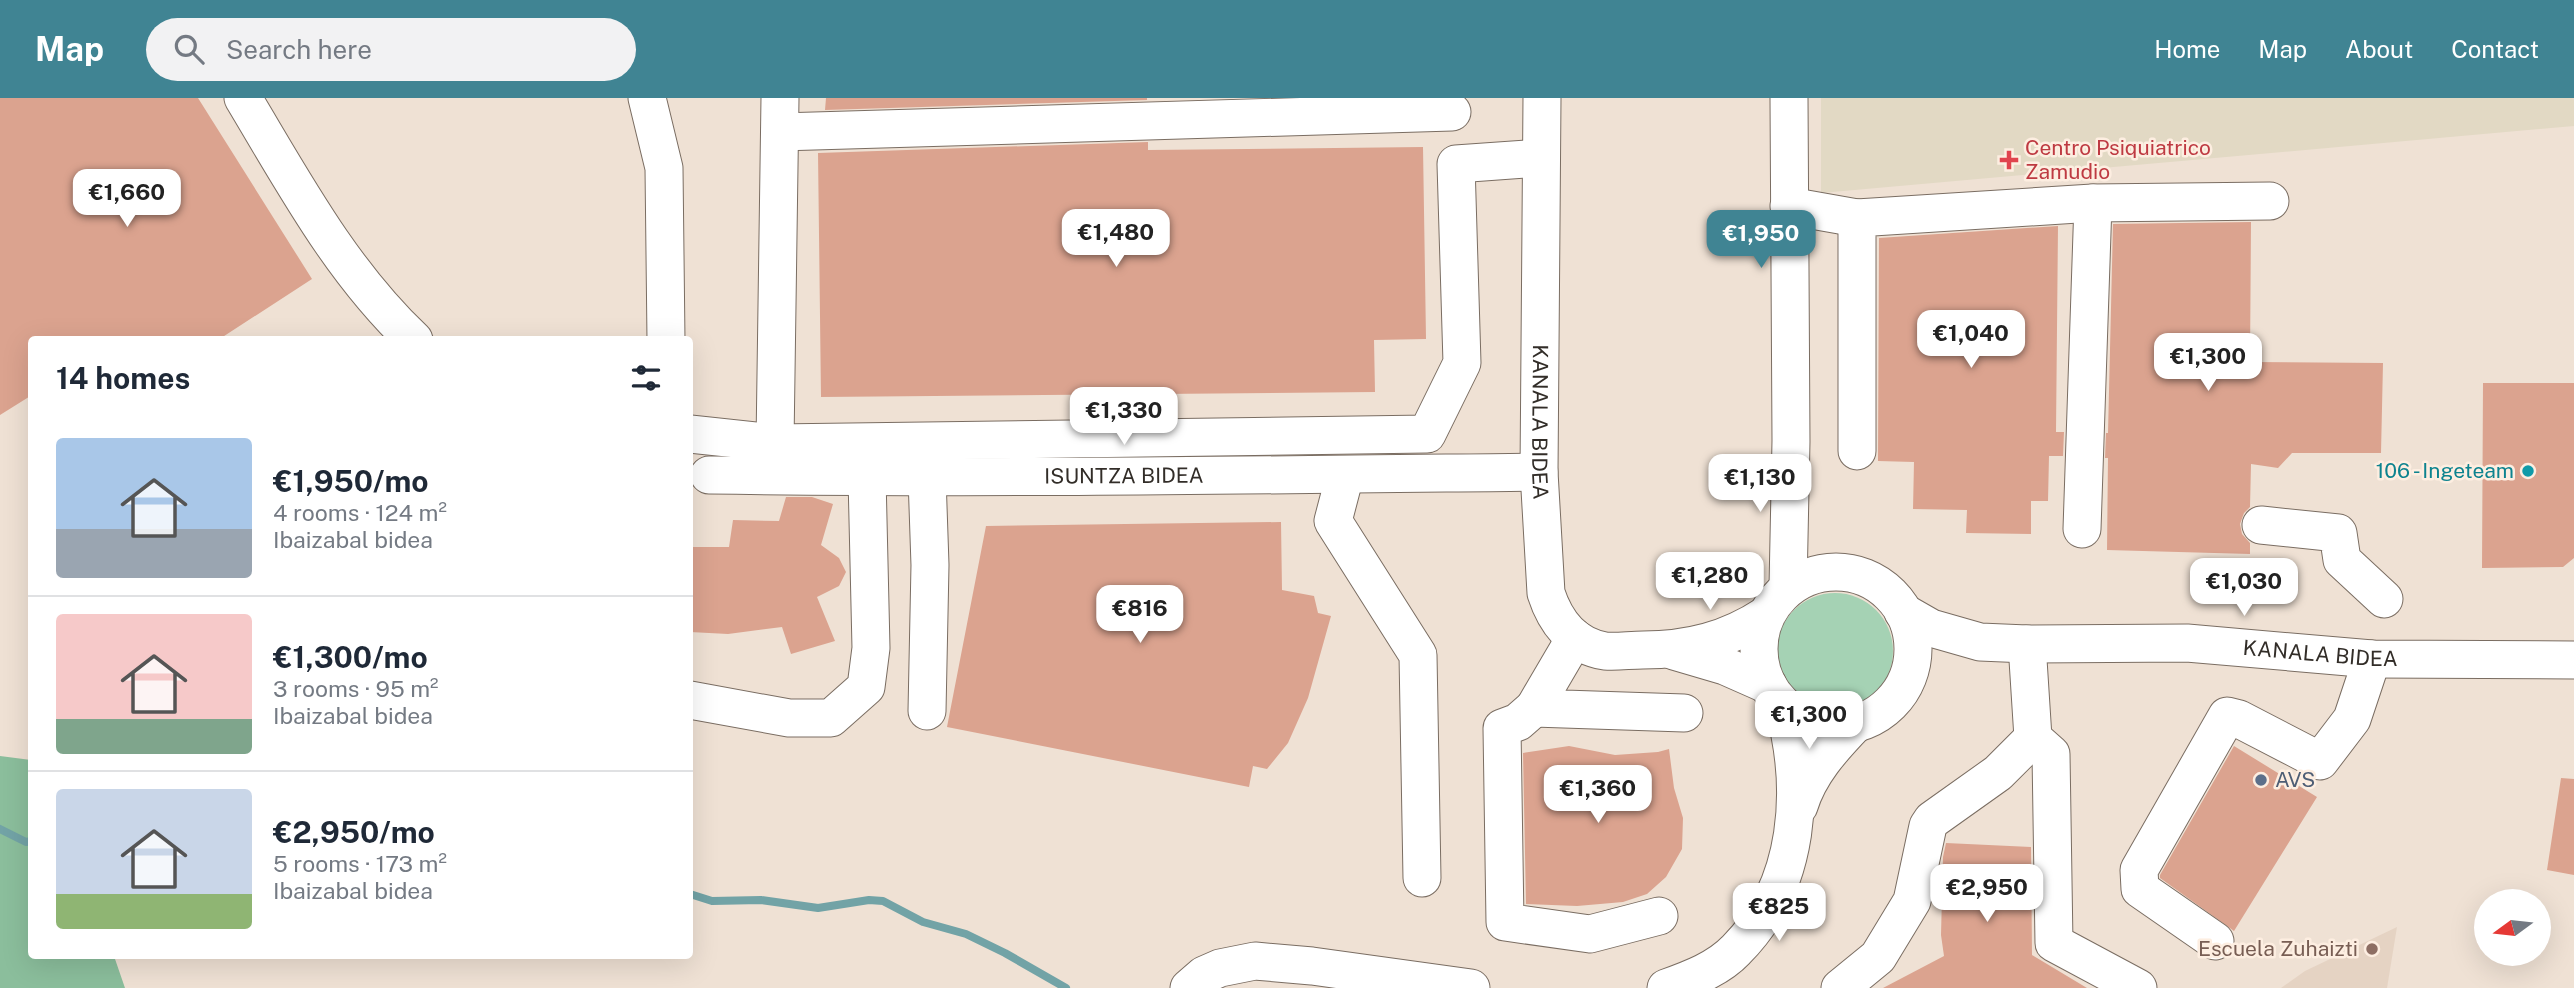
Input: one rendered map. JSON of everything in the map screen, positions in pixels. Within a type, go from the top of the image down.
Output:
[{"type":"street","points":[[243,98],[331,245],[385,313],[410,336]]},
{"type":"street","points":[[647,98],[664,168],[666,336]]},
{"type":"street","name":"KANALA BIDEA","points":[[1542,98],[1539,472],[1546,593],[1551,609],[1562,626],[1575,638],[1605,651],[1669,650],[1726,637],[1777,601]]},
{"type":"street","points":[[1667,988],[1697,977],[1735,951],[1765,916],[1791,854],[1795,762],[1791,733],[1760,662],[1759,638],[1777,601],[1791,441],[1789,98]]},
{"type":"street","points":[[693,434],[775,443],[1427,434],[1462,363],[1453,105],[780,115],[775,443]]},
{"type":"street","points":[[1456,164],[1540,158]]},
{"type":"street","points":[[1790,206],[1857,218],[2093,203],[2270,201]]},
{"type":"street","points":[[2082,529],[2093,203]]},
{"type":"street","points":[[1857,218],[1857,450]]},
{"type":"street","name":"ISUNTZA BIDEA","points":[[709,475],[927,477],[1539,472]]},
{"type":"street","points":[[1345,475],[1324,533],[1418,655],[1422,878]]},
{"type":"street","points":[[693,701],[789,718],[831,718],[866,687],[871,648],[867,477]]},
{"type":"street","points":[[927,477],[930,565],[927,711]]},
{"type":"street","points":[[2261,525],[2338,533],[2342,560],[2384,599]]},
{"type":"street","points":[[1775,695],[1804,719],[1829,726],[1855,724],[1876,715],[1894,700],[1906,680],[1912,658],[1911,634],[1903,612],[1887,591],[1864,577],[1838,572],[1812,575],[1777,601]]},
{"type":"street","name":"KANALA BIDEA","points":[[1903,612],[1931,628],[1968,640],[2027,644],[2187,643],[2372,659],[2574,660]]},
{"type":"street","points":[[1575,638],[1534,708],[1518,722],[1502,728],[1505,922],[1590,934],[1659,916]]},
{"type":"street","points":[[2027,644],[2033,738],[2051,754],[2054,943],[2138,988]]},
{"type":"street","name":"KANALA BIDEA","points":[[1669,650],[1725,666],[1775,695]]},
{"type":"street","points":[[2215,941],[2140,889],[2139,870],[2227,716],[2239,719],[2320,761],[2352,719],[2372,659]]},
{"type":"street","points":[[1534,708],[1684,713]]},
{"type":"street","points":[[1794,822],[1811,778],[1823,759],[1855,724]]},
{"type":"street","points":[[1840,988],[1878,957],[1912,901],[1928,826],[1932,820],[1998,773],[2033,738]]},
{"type":"street","points":[[1189,988],[1204,975],[1220,968],[1255,961],[1312,966],[1471,988]]},
{"type":"shaded area","name":"Centro Psiquiatrico Zamudio","points":[[1821,98],[2574,98],[2574,126],[1821,193]]},
{"type":"shaded area","name":"Escuela Zuhaizti","points":[[2397,927],[2387,988],[2281,988],[2305,971]]},
{"type":"green space","points":[[1835,593],[1857,598],[1876,610],[1888,629],[1893,651],[1888,673],[1876,692],[1857,704],[1835,709],[1813,704],[1794,692],[1782,673],[1777,651],[1782,629],[1794,610],[1813,598]]},
{"type":"green space","points":[[0,756],[28,760],[28,959],[115,959],[125,988],[0,988]]},
{"type":"building","points":[[0,98],[198,98],[312,279],[224,336],[28,336],[28,398],[0,415]]},
{"type":"building","points":[[826,98],[1147,98],[1147,100],[825,110]]},
{"type":"building","points":[[1148,142],[1148,150],[1423,147],[1426,339],[1374,340],[1375,392],[821,397],[818,153]]},
{"type":"building","points":[[2251,222],[2250,362],[2383,363],[2381,453],[2292,453],[2278,468],[2251,464],[2250,507],[2244,513],[2240,524],[2242,534],[2250,543],[2250,554],[2107,550],[2108,458],[2105,458],[2108,433],[2113,224]]},
{"type":"building","points":[[2058,226],[2056,432],[2064,432],[2063,456],[2049,456],[2048,501],[2031,501],[2031,534],[1966,533],[1967,510],[1913,509],[1914,462],[1878,461],[1879,238]]},
{"type":"building","name":"106 - Ingeteam","points":[[2483,383],[2574,383],[2574,558],[2563,567],[2482,568]]},
{"type":"building","points":[[786,497],[812,497],[833,504],[821,545],[839,558],[846,572],[839,586],[817,597],[835,641],[791,654],[782,627],[728,634],[693,632],[693,547],[729,547],[733,520],[779,521]]},
{"type":"building","points":[[1281,522],[1282,590],[1314,596],[1318,613],[1331,616],[1308,698],[1288,743],[1267,769],[1253,766],[1249,787],[947,727],[986,526]]},
{"type":"building","points":[[1569,746],[1615,755],[1669,749],[1674,788],[1683,818],[1682,849],[1666,877],[1647,894],[1623,902],[1577,906],[1526,904],[1523,753]]},
{"type":"building","points":[[2234,746],[2317,797],[2234,931],[2160,878],[2160,875]]},
{"type":"building","points":[[2561,778],[2574,779],[2574,875],[2547,870]]},
{"type":"building","points":[[1946,843],[2031,847],[2032,955],[2087,988],[1883,988],[1944,956],[1941,935],[1943,857]]},
{"type":"waterway","points":[[0,829],[28,842]]},
{"type":"waterway","points":[[693,895],[712,901],[761,900],[818,908],[869,900],[883,901],[923,922],[966,934],[1066,988]]},
{"type":"place","name":"Centro Psiquiatrico Zamudio","points":[[2009,160]]},
{"type":"place","name":"106 - Ingeteam","points":[[2528,471]]},
{"type":"place","name":"AVS","points":[[2261,780]]},
{"type":"place","name":"Escuela Zuhaizti","points":[[2372,949]]}]
